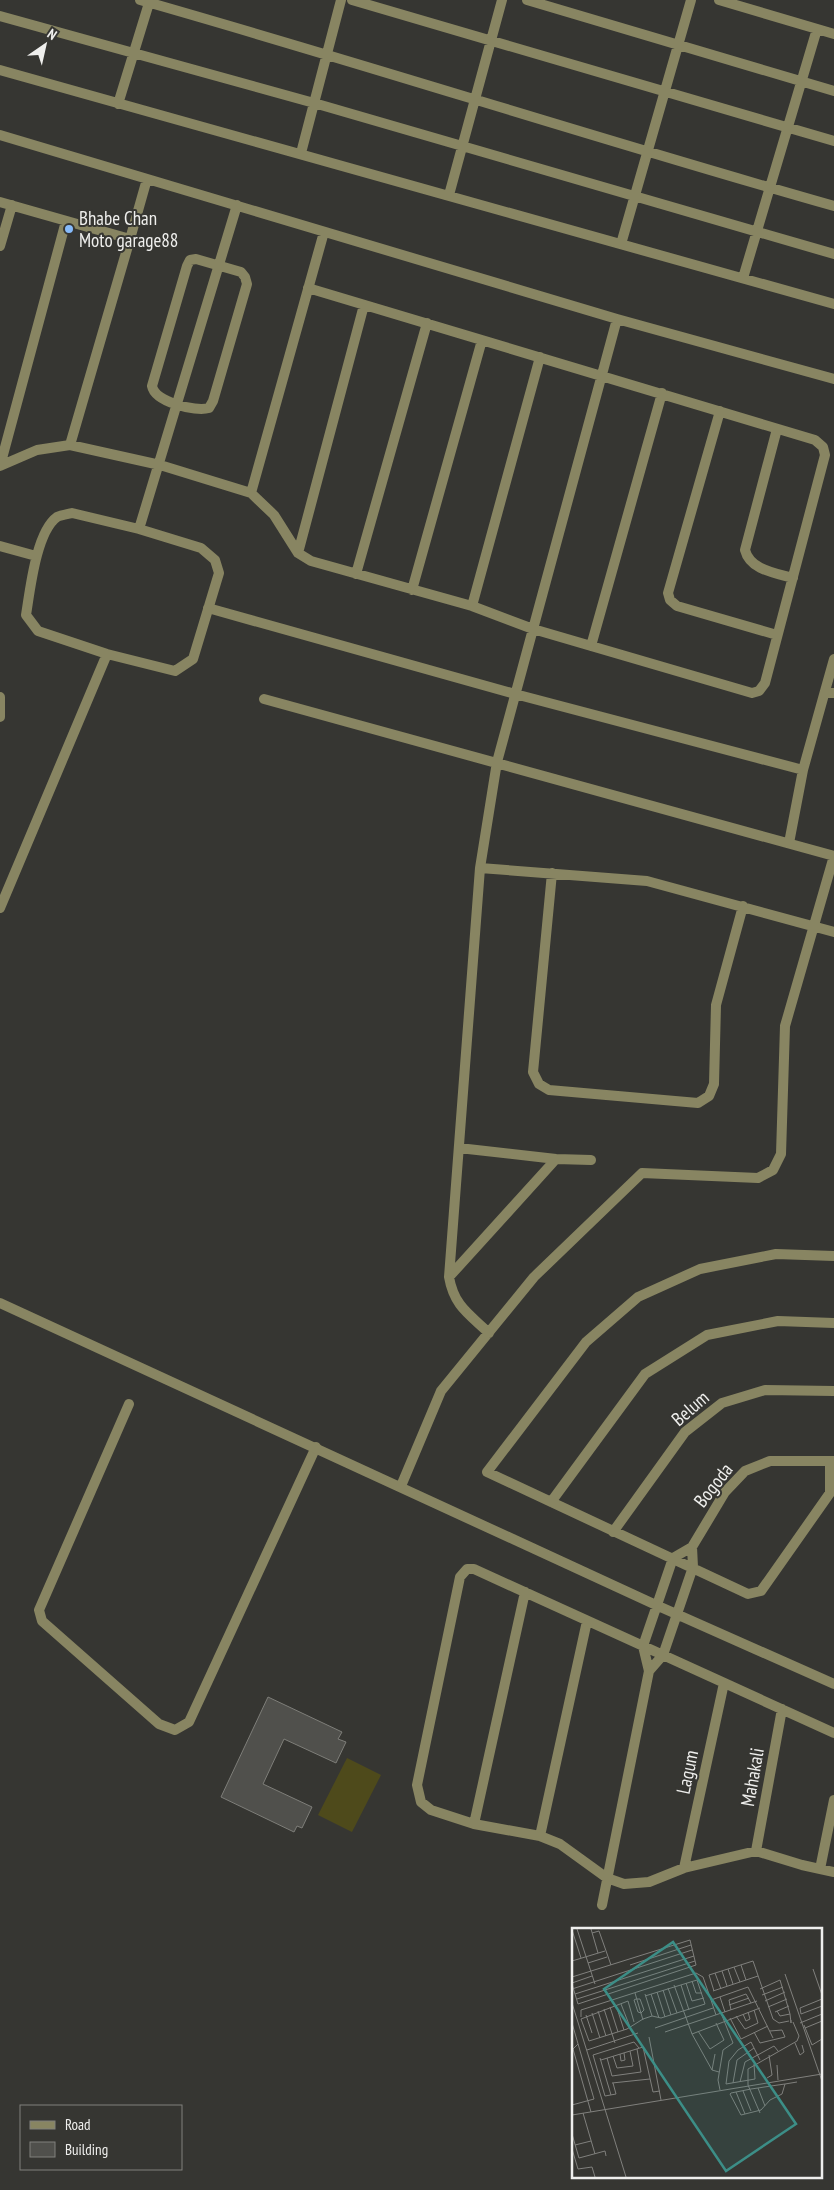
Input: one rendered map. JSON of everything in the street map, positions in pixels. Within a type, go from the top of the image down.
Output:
[{"type":"street","points":[[301,153],[341,0]]},
{"type":"street","points":[[352,0],[834,141]]},
{"type":"street","points":[[448,195],[502,0]]},
{"type":"street","points":[[527,0],[834,91]]},
{"type":"street","points":[[621,244],[690,0]]},
{"type":"street","points":[[720,0],[834,34]]},
{"type":"street","points":[[118,104],[134,53],[144,1],[327,54],[474,101],[834,206]]},
{"type":"street","points":[[0,16],[314,103],[834,254]]},
{"type":"street","points":[[743,278],[817,29]]},
{"type":"street","points":[[0,70],[834,304]]},
{"type":"street","points":[[0,135],[617,319],[834,379]]},
{"type":"street","points":[[70,445],[147,178]]},
{"type":"street","points":[[0,202],[130,239]]},
{"type":"street","points":[[0,246],[12,205]]},
{"type":"street","points":[[140,529],[237,205]]},
{"type":"street","points":[[0,466],[66,220]]},
{"type":"street","points":[[251,493],[324,232]]},
{"type":"street","points":[[196,259],[218,265],[240,272],[245,277],[247,284],[215,392],[209,408],[201,410],[160,398],[154,393],[152,386],[190,260],[196,259]]},
{"type":"street","points":[[0,466],[36,450],[70,445],[160,464],[251,493],[274,515],[298,554],[311,561],[472,606],[533,630],[752,693],[759,690],[765,683],[825,455],[823,447],[815,440],[777,428],[308,288]]},
{"type":"street","points":[[298,554],[364,305]]},
{"type":"street","points":[[489,1333],[458,1303],[452,1293],[449,1277],[480,868],[498,762],[617,319]]},
{"type":"street","points":[[356,574],[427,323]]},
{"type":"street","points":[[412,590],[482,340]]},
{"type":"street","points":[[472,606],[540,357]]},
{"type":"street","points":[[591,646],[662,393]]},
{"type":"street","points":[[720,411],[668,593],[670,600],[677,606],[777,636]]},
{"type":"street","points":[[777,428],[746,550],[747,559],[755,566],[792,578]]},
{"type":"street","points":[[72,513],[140,529],[201,548],[215,560],[219,573],[193,659],[175,671],[107,654],[38,631],[26,615],[36,556],[48,528],[58,517],[72,513]]},
{"type":"street","points":[[0,546],[36,556]]},
{"type":"street","points":[[208,608],[515,694],[803,770]]},
{"type":"street","points":[[1,904],[107,654]]},
{"type":"street","points":[[789,843],[803,770],[830,692],[834,659]]},
{"type":"street","points":[[0,697],[0,717]]},
{"type":"street","points":[[264,698],[834,856],[812,926],[785,1026],[781,1154],[773,1170],[758,1178],[642,1173],[534,1277],[441,1391],[401,1486]]},
{"type":"street","points":[[480,868],[647,881],[834,932]]},
{"type":"street","points":[[552,873],[533,1072],[539,1084],[549,1090],[698,1103],[708,1096],[714,1084],[716,1005],[743,906]]},
{"type":"street","points":[[459,1148],[556,1159],[591,1160]]},
{"type":"street","points":[[449,1277],[556,1159]]},
{"type":"street","points":[[832,1461],[830,1493],[761,1591],[748,1594],[487,1472],[586,1342],[638,1297],[700,1268],[776,1254],[834,1256]]},
{"type":"street","points":[[0,1303],[656,1605],[834,1684]]},
{"type":"street","points":[[551,1502],[645,1374],[707,1335],[778,1321],[834,1323]]},
{"type":"street","name":"Belum","points":[[613,1532],[685,1432],[722,1402],[765,1390],[834,1391]]},
{"type":"street","points":[[128,1404],[39,1610],[42,1621],[159,1724],[175,1730],[189,1722],[316,1447]]},
{"type":"street","name":"Bogoda","points":[[673,1558],[692,1546],[725,1492],[745,1471],[770,1461],[832,1461]]},
{"type":"street","points":[[649,1671],[663,1655],[693,1567],[692,1546]]},
{"type":"street","points":[[602,1905],[649,1671],[643,1646],[673,1558]]},
{"type":"street","points":[[834,1733],[474,1569],[467,1569],[460,1577],[417,1785],[421,1802],[431,1810],[474,1824],[540,1836],[560,1844],[607,1878],[624,1884],[649,1882],[684,1868],[756,1851],[834,1872]]},
{"type":"street","points":[[474,1824],[525,1592]]},
{"type":"street","points":[[540,1836],[587,1621]]},
{"type":"street","name":"Lagum","points":[[684,1868],[724,1683]]},
{"type":"street","name":"Mahakali","points":[[756,1851],[782,1709]]},
{"type":"street","points":[[820,1868],[834,1800]]},
{"type":"shaded area","points":[[347,1758],[381,1775],[352,1832],[318,1815]]},
{"type":"building","points":[[268,1697],[342,1732],[338,1739],[346,1742],[336,1763],[284,1739],[263,1784],[312,1807],[302,1828],[297,1826],[294,1832],[221,1797]]},
{"type":"place","name":"Bhabe Chan Moto garage88","points":[[69,229]]}]
